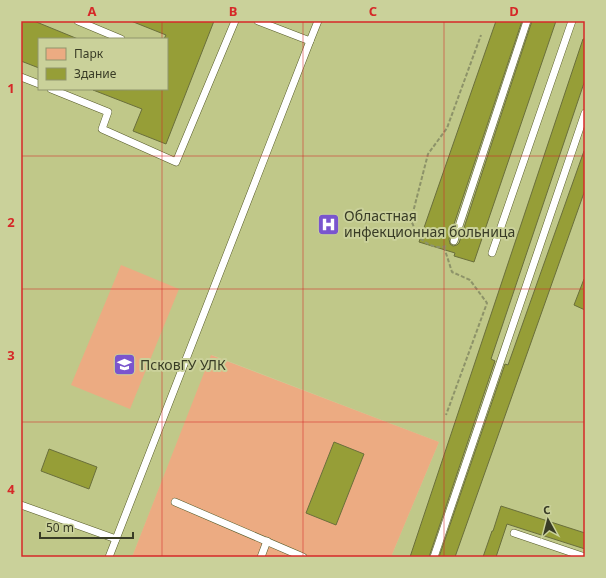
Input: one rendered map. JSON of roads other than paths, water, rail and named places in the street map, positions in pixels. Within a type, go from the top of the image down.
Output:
[{"type":"lane","points":[[78,21],[119,38]]},
{"type":"lane","points":[[53,90],[108,112],[102,129],[176,162],[235,21]]},
{"type":"lane","points":[[258,21],[310,41]]},
{"type":"lane","points":[[109,557],[318,21]]},
{"type":"lane","points":[[454,241],[527,21]]},
{"type":"lane","points":[[492,253],[572,21]]},
{"type":"lane","points":[[21,77],[38,84]]},
{"type":"lane","points":[[434,557],[585,112]]},
{"type":"lane","points":[[175,502],[303,557]]},
{"type":"lane","points":[[21,505],[116,539]]},
{"type":"lane","points":[[514,533],[585,557]]},
{"type":"lane","points":[[261,557],[267,542]]},
{"type":"place","name":"Областная инфекционная больница","points":[[328,224]]},
{"type":"place","name":"ПсковГУ УЛК","points":[[125,365]]}]
